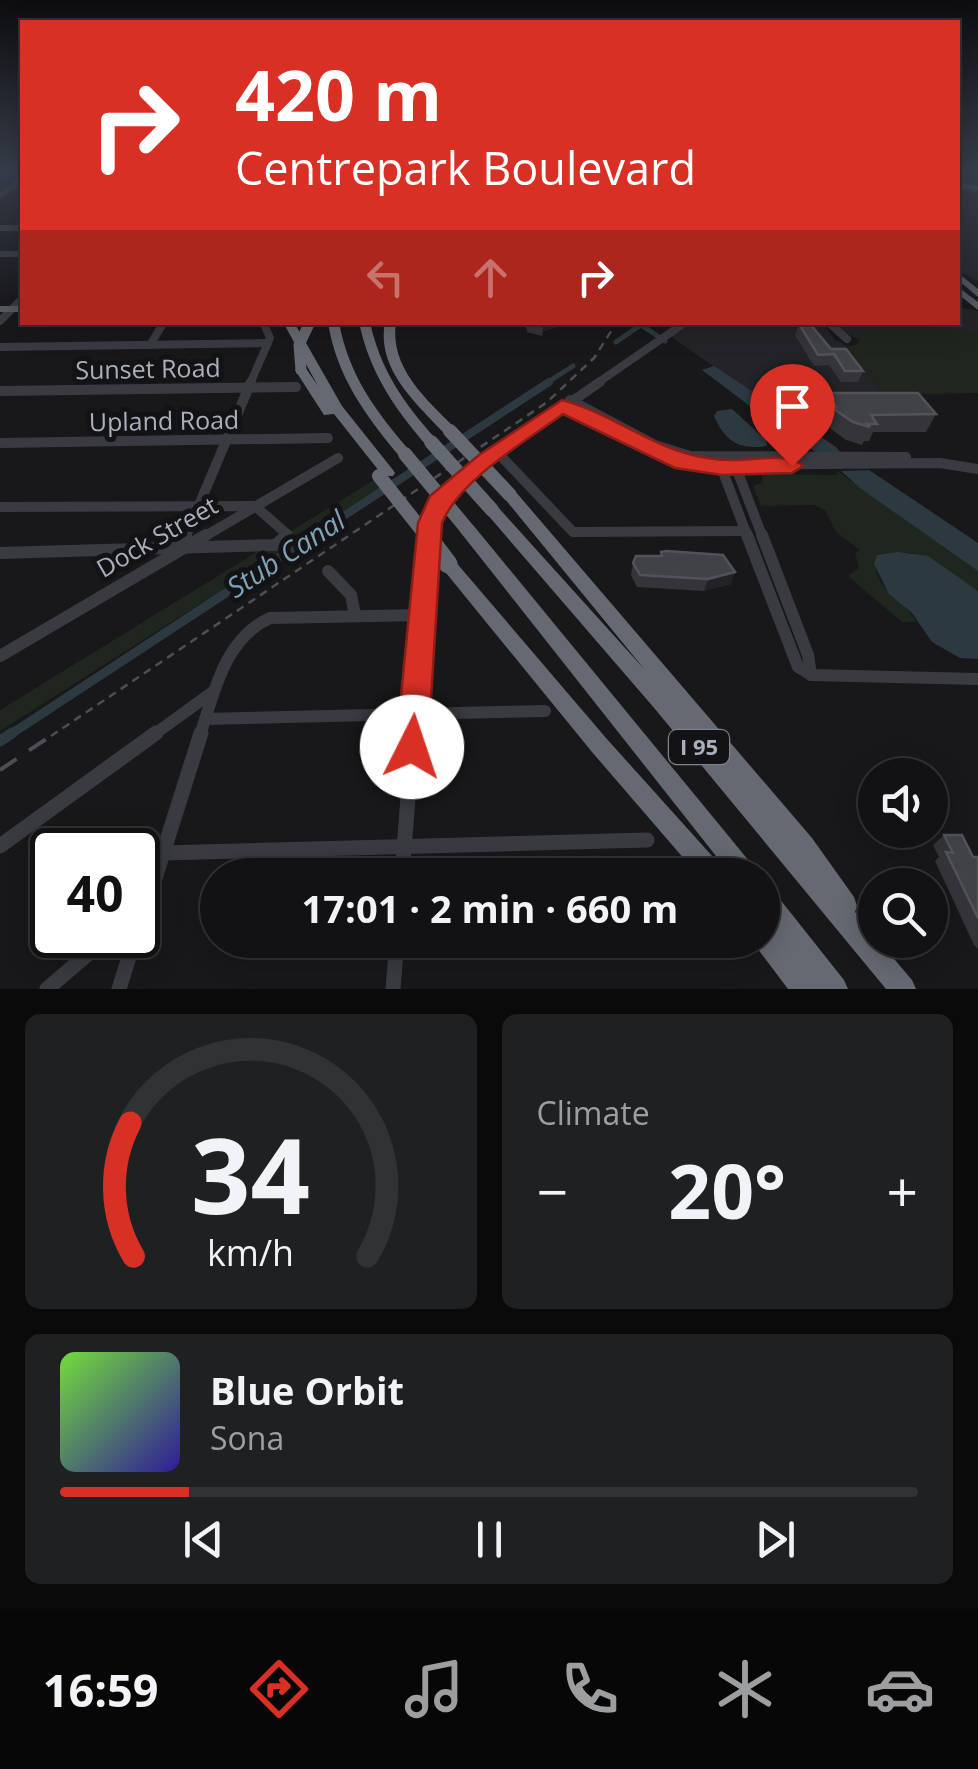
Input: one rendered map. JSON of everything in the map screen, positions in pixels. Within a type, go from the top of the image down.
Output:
[{"type":"highway","points":[[292,325],[329,396],[383,475]]},
{"type":"highway","points":[[309,325],[299,345],[301,370],[315,394],[576,718],[699,858]]},
{"type":"highway","name":"I 95","points":[[334,325],[338,349],[352,383],[404,454],[732,858]]},
{"type":"highway","name":"I 95","points":[[365,325],[374,360],[388,386],[432,442],[662,703],[902,988]]},
{"type":"highway","points":[[389,326],[389,348],[404,376],[510,494],[804,846],[902,988]]},
{"type":"highway","points":[[780,920],[835,989]]},
{"type":"highway","points":[[780,958],[804,989]]},
{"type":"main road","points":[[0,309],[18,309]]},
{"type":"street","points":[[0,322],[18,309]]},
{"type":"street","points":[[150,345],[162,325]]},
{"type":"street","points":[[180,550],[270,338],[264,325]]},
{"type":"street","points":[[403,858],[422,615],[438,502],[498,452],[682,325]]},
{"type":"street","points":[[832,325],[848,339]]},
{"type":"street","points":[[0,347],[268,343]]},
{"type":"street","name":"Sunset Road","points":[[0,391],[296,386]]},
{"type":"street","points":[[566,403],[663,457],[727,463],[867,461],[978,467]]},
{"type":"street","name":"Upland Road","points":[[0,444],[328,438]]},
{"type":"street","points":[[498,452],[572,532],[746,531]]},
{"type":"street","name":"Dock Street","points":[[0,656],[338,458]]},
{"type":"street","points":[[727,463],[746,531],[798,668],[811,675],[978,679]]},
{"type":"street","points":[[727,463],[808,655],[811,675]]},
{"type":"street","points":[[0,507],[254,506],[288,535],[275,544],[180,550],[0,552]]},
{"type":"street","points":[[328,571],[351,590],[356,600],[355,616]]},
{"type":"street","points":[[160,860],[214,691],[236,643],[252,626],[270,618],[422,615]]},
{"type":"street","points":[[0,846],[214,691]]},
{"type":"street","points":[[205,719],[545,711]]},
{"type":"street","points":[[163,852],[648,840]]},
{"type":"street","points":[[48,989],[84,958]]},
{"type":"street","points":[[119,989],[129,958]]},
{"type":"street","points":[[393,989],[396,958]]},
{"type":"shaded area","points":[[960,217],[978,217],[978,282],[960,271]]},
{"type":"shaded area","points":[[960,307],[978,311],[978,333],[843,332],[835,325],[960,325]]},
{"type":"shaded area","points":[[690,325],[824,325],[835,340],[847,346],[883,395],[757,397],[670,336]]},
{"type":"shaded area","points":[[843,332],[978,333],[978,393],[883,395],[847,346],[860,340]]},
{"type":"shaded area","points":[[714,366],[840,452],[816,452],[795,440],[702,370]]},
{"type":"shaded area","points":[[732,409],[766,440],[767,446],[749,447],[728,438],[714,416],[717,411]]},
{"type":"shaded area","points":[[836,470],[978,571],[978,591],[912,553],[877,555],[875,566],[882,584],[916,622],[902,622],[850,578],[859,568],[855,553],[860,550],[836,532],[825,510],[814,505],[761,506],[753,486],[762,483],[762,474],[837,475]]},
{"type":"shaded area","points":[[869,470],[978,543],[978,571],[841,471]]},
{"type":"shaded area","points":[[374,480],[382,488],[0,731],[0,710]]},
{"type":"shaded area","points":[[898,552],[928,556],[978,591],[978,659],[960,658],[932,642],[912,613],[889,594],[874,564],[877,555]]},
{"type":"building","points":[[800,325],[811,325],[831,349],[846,349],[863,371],[845,371],[834,354],[818,355]]},
{"type":"building","points":[[828,393],[918,393],[936,414],[871,415],[877,424],[867,424],[870,427],[853,422],[831,407],[836,407]]},
{"type":"building","points":[[661,552],[723,555],[735,572],[708,579],[640,575],[633,563],[636,556],[662,556]]},
{"type":"building","points":[[948,835],[962,835],[973,857],[978,857],[978,918],[946,852],[953,853]]},
{"type":"waterway","name":"Stub Canal","points":[[616,342],[641,325]]},
{"type":"waterway","points":[[641,325],[665,341]]},
{"type":"waterway","name":"Stub Canal","points":[[545,384],[573,366]]},
{"type":"waterway","name":"Stub Canal","points":[[310,538],[549,382]]},
{"type":"waterway","name":"Stub Canal","points":[[8,736],[314,535]]},
{"type":"waterway","name":"Stub Canal","points":[[0,741],[12,733]]},
{"type":"railway","points":[[51,736],[546,403],[594,358],[615,325]]},
{"type":"railway","points":[[0,770],[55,733]]},
{"type":"route","points":[[412,747],[430,523],[438,502],[487,460],[562,406],[675,461],[722,468],[792,466]]}]
